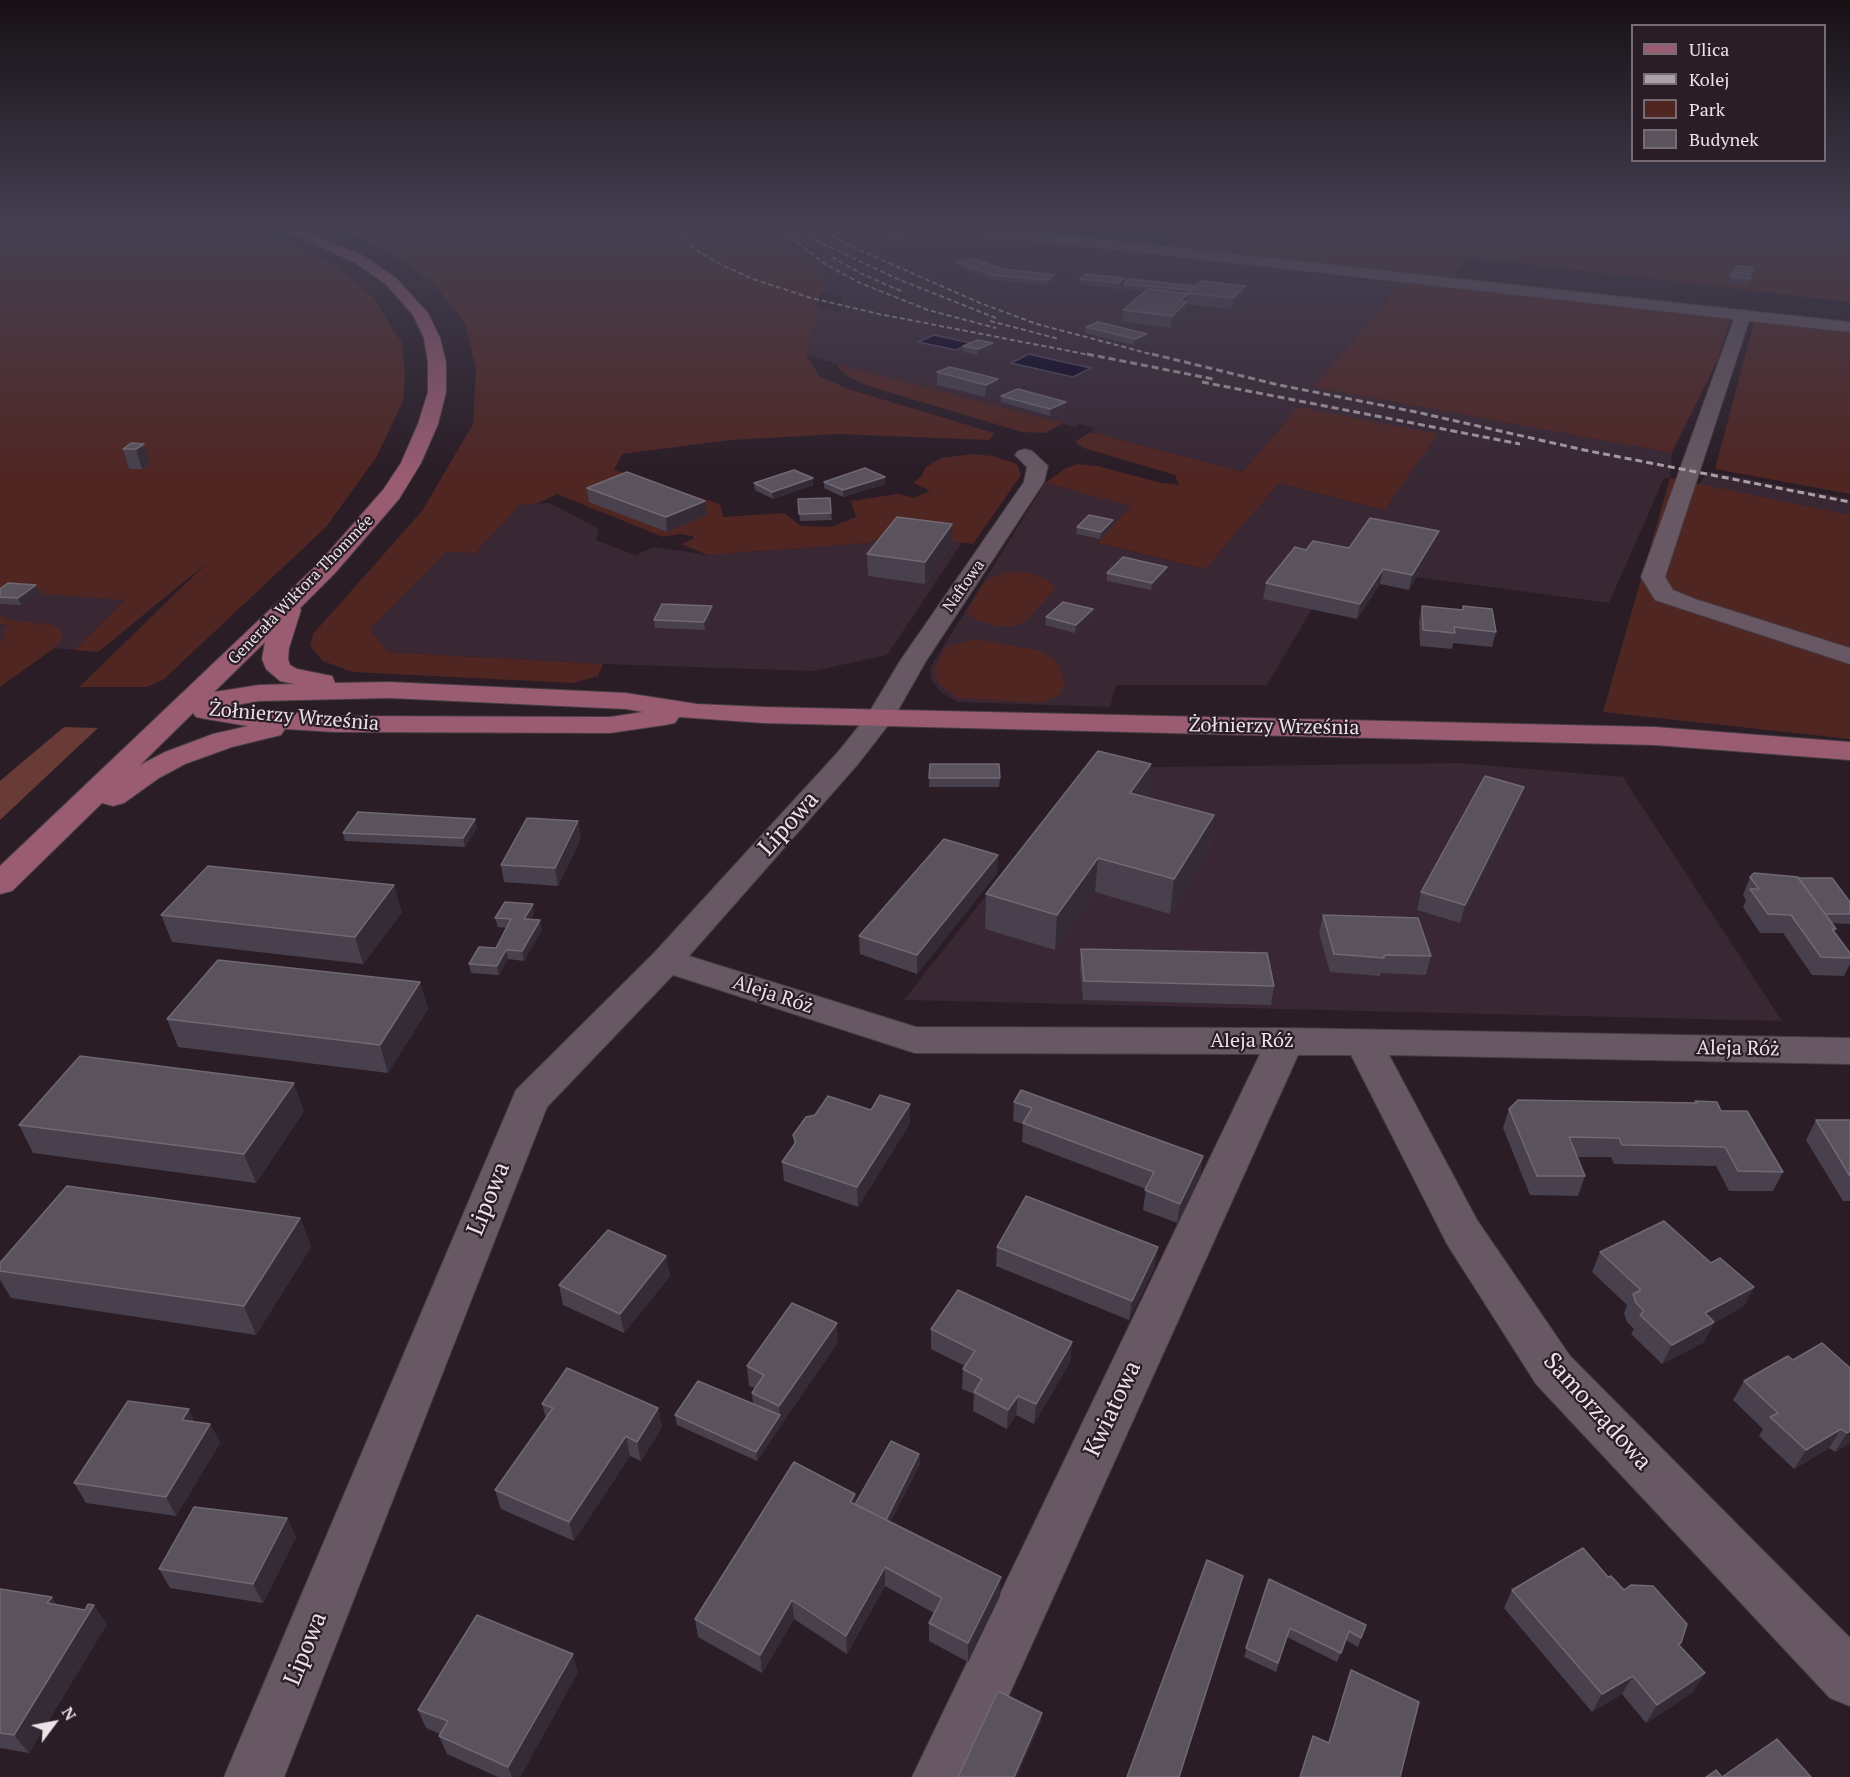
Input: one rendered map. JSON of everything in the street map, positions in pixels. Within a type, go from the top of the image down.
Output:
[{"type":"main road","name":"Generała Wiktora Thommée","points":[[0,884],[290,607],[369,522],[411,463],[431,413],[436,392],[437,363],[432,338],[417,310]]},
{"type":"main road","points":[[290,607],[276,648],[275,659],[279,669],[305,680],[389,690]]},
{"type":"main road","name":"Żołnierzy Września","points":[[187,705],[259,693],[389,690],[626,701],[697,712],[879,719],[1644,735],[1850,751]]},
{"type":"main road","name":"Żołnierzy Września","points":[[187,705],[229,716],[335,724],[610,725],[697,712]]},
{"type":"main road","points":[[33,852],[149,772],[196,749],[247,733],[335,724]]},
{"type":"street","points":[[1697,310],[1850,327]]},
{"type":"street","points":[[1743,315],[1653,577],[1664,595],[1686,604],[1850,656]]},
{"type":"street","name":"Naftowa","points":[[879,719],[913,661],[1034,482],[1038,466],[1025,455]]},
{"type":"street","name":"Lipowa","points":[[254,1777],[530,1100],[666,961],[848,758],[879,719]]},
{"type":"street","name":"Aleja Róż","points":[[666,961],[915,1040],[1285,1041],[1850,1051]]},
{"type":"street","name":"Kwiatowa","points":[[942,1777],[1285,1041]]},
{"type":"street","name":"Samorządowa","points":[[1363,1042],[1462,1232],[1553,1370],[1850,1678]]},
{"type":"shaded area","points":[[814,310],[841,312],[841,310],[1378,310],[1313,387],[1672,453],[1670,478],[1664,478],[1609,603],[1416,577],[1346,563],[1312,609],[1267,685],[1116,685],[1110,707],[958,702],[941,692],[932,681],[930,668],[1045,483],[1132,506],[1097,543],[1204,569],[1279,483],[1384,510],[1298,407],[1243,472],[1091,432],[1095,428],[1080,424],[1076,427],[808,356]]},
{"type":"shaded area","points":[[934,335],[971,343],[956,350],[918,342]]},
{"type":"shaded area","points":[[1029,354],[1091,368],[1073,377],[1011,363]]},
{"type":"shaded area","points":[[1707,471],[1850,499],[1850,515],[1699,485]]},
{"type":"shaded area","points":[[550,503],[599,529],[596,540],[635,555],[655,547],[707,555],[869,543],[892,533],[963,541],[887,655],[814,671],[603,664],[388,652],[370,629],[446,552],[475,552],[521,504]]},
{"type":"shaded area","points":[[0,539],[216,555],[98,652],[53,648],[0,687]]},
{"type":"shaded area","points":[[64,727],[98,728],[0,820],[0,781]]},
{"type":"shaded area","points":[[1460,763],[1623,777],[1782,1021],[904,1000],[1086,768]]},
{"type":"green space","points":[[0,310],[381,310],[402,343],[405,376],[403,401],[377,456],[326,527],[163,680],[147,687],[79,687],[208,562],[98,652],[74,650],[125,600],[41,594],[44,591],[10,589],[0,595]]},
{"type":"green space","points":[[454,310],[817,310],[807,356],[819,376],[848,389],[994,433],[989,440],[839,434],[730,440],[622,454],[614,470],[720,504],[723,517],[784,513],[801,526],[831,527],[856,517],[851,501],[898,494],[913,498],[930,491],[913,483],[921,477],[926,467],[941,458],[974,454],[992,456],[1017,464],[1021,475],[973,544],[892,533],[869,543],[708,555],[681,544],[693,539],[693,536],[679,534],[663,537],[557,494],[536,504],[521,504],[475,553],[446,552],[370,629],[388,652],[603,664],[598,676],[573,683],[352,672],[323,661],[310,646],[313,634],[422,511],[473,424],[476,370],[465,323]]},
{"type":"green space","points":[[1379,310],[1674,310],[1732,316],[1718,359],[1672,453],[1313,387]]},
{"type":"green space","points":[[1754,322],[1850,332],[1850,494],[1715,469]]},
{"type":"green space","points":[[837,364],[1063,423],[1045,433],[1022,432],[865,385],[849,377],[840,370]]},
{"type":"green space","points":[[1298,407],[1438,434],[1384,510],[1279,483],[1205,569],[1097,543],[1131,506],[1045,483],[1066,468],[1077,464],[1097,466],[1162,483],[1179,485],[1175,475],[1077,444],[1076,441],[1091,432],[1243,472]]},
{"type":"green space","points":[[1670,478],[1850,515],[1850,739],[1603,712]]},
{"type":"green space","points":[[1006,572],[1031,573],[1056,587],[1028,619],[1016,626],[998,626],[979,621],[968,615],[969,607],[986,580]]},
{"type":"green space","points":[[0,616],[6,617],[4,619],[52,625],[60,629],[62,635],[54,648],[0,687],[0,642],[5,636],[3,631],[9,625],[0,624]]},
{"type":"green space","points":[[976,639],[1041,651],[1056,661],[1061,670],[1065,681],[1061,694],[1041,703],[958,698],[940,685],[934,671],[945,647]]},
{"type":"building","points":[[1123,310],[1179,310],[1172,316]]},
{"type":"building","points":[[1098,322],[1147,334],[1135,339],[1086,327]]},
{"type":"building","points":[[978,340],[993,343],[978,349],[963,346]]},
{"type":"building","points":[[950,367],[998,379],[986,385],[937,372]]},
{"type":"building","points":[[1018,389],[1066,402],[1050,409],[1001,396]]},
{"type":"building","points":[[131,443],[144,444],[136,449],[123,449]]},
{"type":"building","points":[[865,468],[885,477],[843,490],[824,482]]},
{"type":"building","points":[[794,470],[813,478],[772,492],[754,483]]},
{"type":"building","points":[[627,472],[705,501],[666,517],[587,488]]},
{"type":"building","points":[[830,498],[831,513],[799,514],[798,499]]},
{"type":"building","points":[[1089,515],[1113,520],[1101,532],[1077,527]]},
{"type":"building","points":[[897,517],[952,524],[925,562],[867,554]]},
{"type":"building","points":[[1370,518],[1439,531],[1412,575],[1383,569],[1360,604],[1266,583],[1295,547],[1306,550],[1313,541],[1349,548]]},
{"type":"building","points":[[1123,557],[1167,567],[1152,583],[1107,573]]},
{"type":"building","points":[[8,583],[36,585],[18,598],[0,597],[0,589]]},
{"type":"building","points":[[1063,602],[1093,609],[1076,625],[1046,617]]},
{"type":"building","points":[[662,604],[712,606],[704,622],[654,620]]},
{"type":"building","points":[[1422,606],[1463,610],[1463,606],[1492,609],[1496,632],[1454,627],[1455,633],[1423,630]]},
{"type":"building","points":[[1098,751],[1151,764],[1130,793],[1214,815],[1174,879],[1098,858],[1057,915],[986,894]]},
{"type":"building","points":[[930,764],[999,764],[1000,778],[929,778]]},
{"type":"building","points":[[1485,776],[1524,787],[1465,905],[1421,892]]},
{"type":"building","points":[[358,812],[475,819],[463,838],[343,833]]},
{"type":"building","points":[[527,818],[578,821],[555,868],[501,865]]},
{"type":"building","points":[[944,839],[998,855],[917,955],[859,936]]},
{"type":"building","points":[[208,866],[394,885],[355,937],[161,915]]},
{"type":"building","points":[[1754,873],[1798,877],[1836,929],[1832,929],[1850,953],[1850,958],[1821,957],[1791,915],[1768,914],[1750,889],[1759,889],[1750,877]]},
{"type":"building","points":[[1798,878],[1832,878],[1850,902],[1850,914],[1825,914]]},
{"type":"building","points":[[505,902],[533,904],[524,919],[540,920],[522,951],[506,950],[497,966],[469,964],[479,947],[496,948],[511,919],[495,918]]},
{"type":"building","points":[[1323,915],[1418,918],[1431,956],[1384,955],[1384,958],[1334,954]]},
{"type":"building","points":[[1081,949],[1267,953],[1274,986],[1084,981]]},
{"type":"building","points":[[218,960],[420,982],[380,1045],[167,1019]]},
{"type":"building","points":[[80,1056],[294,1083],[244,1154],[19,1125]]},
{"type":"building","points":[[1021,1090],[1203,1156],[1180,1204],[1145,1190],[1154,1172],[1023,1123],[1032,1108],[1014,1102]]},
{"type":"building","points":[[880,1095],[910,1104],[857,1187],[782,1162],[796,1142],[793,1135],[806,1117],[815,1115],[828,1096],[871,1110]]},
{"type":"building","points":[[1518,1100],[1717,1102],[1721,1111],[1747,1111],[1783,1172],[1738,1171],[1725,1147],[1622,1145],[1619,1138],[1569,1137],[1585,1176],[1537,1176],[1509,1109]]},
{"type":"building","points":[[1816,1120],[1850,1120],[1850,1176]]},
{"type":"building","points":[[67,1186],[300,1218],[244,1306],[0,1271],[0,1263]]},
{"type":"building","points":[[1026,1196],[1158,1247],[1132,1301],[997,1247]]},
{"type":"building","points":[[1664,1221],[1711,1263],[1720,1258],[1754,1287],[1705,1313],[1714,1322],[1672,1345],[1640,1315],[1644,1311],[1636,1303],[1633,1294],[1641,1290],[1600,1252]]},
{"type":"building","points":[[608,1230],[666,1256],[620,1314],[559,1285]]},
{"type":"building","points":[[958,1290],[1072,1342],[1036,1404],[1018,1396],[1008,1410],[974,1392],[982,1379],[963,1369],[975,1351],[931,1329]]},
{"type":"building","points":[[792,1303],[837,1323],[779,1406],[752,1393],[764,1375],[747,1366]]},
{"type":"building","points":[[1822,1343],[1850,1368],[1850,1431],[1847,1433],[1841,1429],[1806,1450],[1770,1417],[1778,1413],[1744,1381],[1788,1356],[1793,1360]]},
{"type":"building","points":[[567,1368],[658,1408],[637,1442],[626,1436],[569,1522],[495,1490],[553,1408],[542,1404]]},
{"type":"building","points":[[698,1381],[780,1415],[756,1452],[675,1415]]},
{"type":"building","points":[[128,1401],[189,1409],[182,1420],[210,1424],[166,1497],[74,1483]]},
{"type":"building","points":[[891,1441],[919,1454],[886,1520],[855,1504]]},
{"type":"building","points":[[794,1462],[855,1494],[850,1502],[1001,1577],[968,1643],[929,1623],[942,1598],[885,1567],[846,1636],[792,1600],[760,1655],[695,1619]]},
{"type":"building","points":[[194,1507],[287,1518],[253,1584],[159,1569]]},
{"type":"building","points":[[1583,1548],[1608,1577],[1611,1576],[1624,1590],[1631,1585],[1653,1586],[1687,1624],[1681,1643],[1678,1644],[1705,1673],[1657,1705],[1633,1676],[1602,1694],[1512,1590]]},
{"type":"building","points":[[1207,1560],[1243,1576],[1179,1777],[1127,1777]]},
{"type":"building","points":[[1269,1579],[1366,1625],[1361,1638],[1349,1631],[1341,1653],[1290,1628],[1278,1663],[1246,1648]]},
{"type":"building","points":[[0,1589],[52,1597],[47,1603],[85,1610],[88,1604],[94,1605],[14,1735],[0,1733]]},
{"type":"building","points":[[477,1615],[573,1654],[508,1767],[439,1736],[448,1721],[418,1710]]},
{"type":"building","points":[[1351,1670],[1419,1702],[1400,1777],[1300,1777],[1313,1736],[1329,1743]]},
{"type":"building","points":[[998,1691],[1042,1713],[1014,1777],[958,1777]]},
{"type":"building","points":[[1777,1739],[1811,1777],[1722,1777]]},
{"type":"building","points":[[1716,1770],[1722,1777],[1706,1777]]},
{"type":"railway","points":[[862,310],[1095,356]]},
{"type":"railway","points":[[928,310],[996,328]]},
{"type":"railway","points":[[976,310],[996,318]]},
{"type":"railway","points":[[999,310],[1037,324],[1158,356]]},
{"type":"railway","points":[[990,321],[1059,339]]},
{"type":"railway","points":[[1087,354],[1213,379]]},
{"type":"railway","points":[[1152,354],[1279,385],[1416,412],[1584,450],[1850,502]]},
{"type":"railway","points":[[1202,382],[1520,444]]}]
